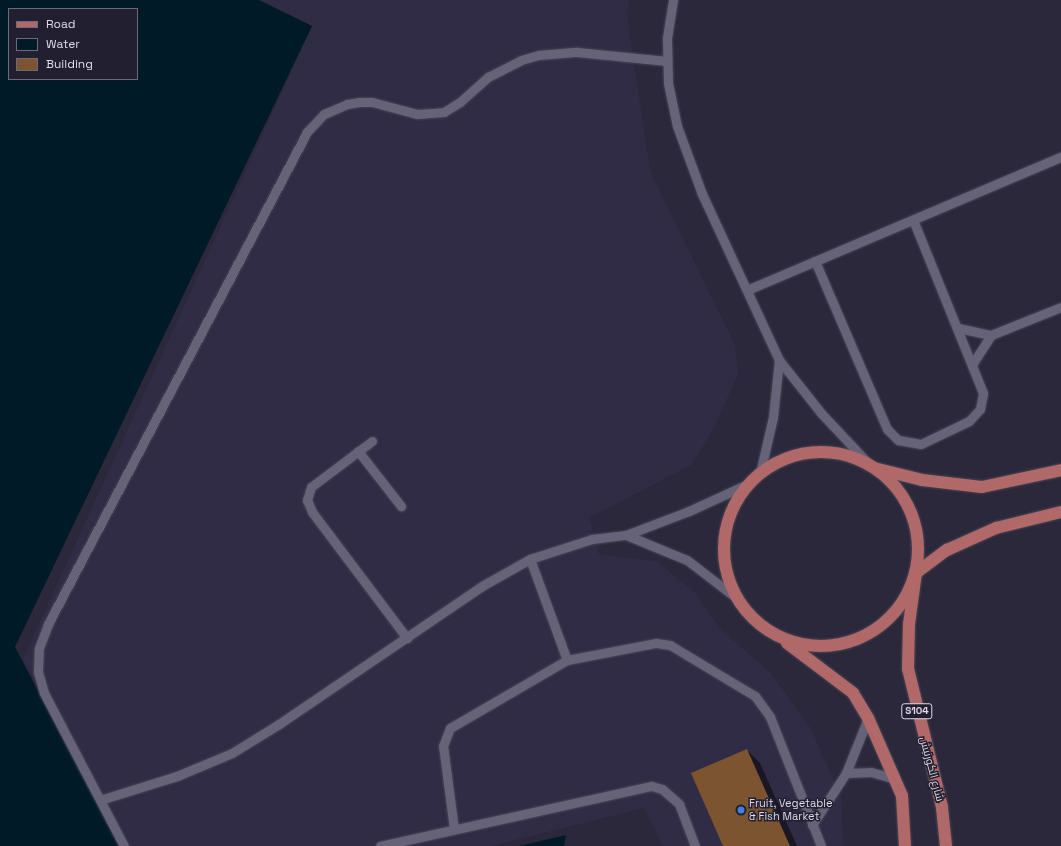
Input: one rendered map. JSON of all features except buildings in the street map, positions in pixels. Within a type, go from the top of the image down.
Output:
[{"type":"main road","points":[[905,846],[902,796],[868,718],[853,693],[780,637],[757,622],[739,600],[728,575],[724,547],[729,519],[741,494],[760,473],[779,461],[808,452],[823,451],[846,454],[872,465],[922,480],[982,487],[1061,470]]},
{"type":"main road","name":"شارع الكورنيش","points":[[872,465],[898,489],[913,514],[919,544],[909,624],[908,669],[942,807],[946,846]]},
{"type":"main road","points":[[780,637],[807,646],[836,645],[863,637],[887,621],[905,599],[916,573],[947,550],[996,528],[1061,512]]},
{"type":"lane","points":[[673,0],[667,61],[669,90],[677,126],[702,194],[779,360],[821,413],[872,465]]},
{"type":"lane","points":[[124,846],[41,682],[38,661],[42,636],[307,132],[324,114],[341,106],[359,102],[372,102],[417,114],[444,112],[460,102],[488,77],[521,60],[539,55],[577,52],[667,61]]},
{"type":"lane","points":[[747,290],[1061,157]]},
{"type":"lane","points":[[815,261],[887,429],[898,440],[921,444],[975,415],[980,409],[984,393],[973,363],[913,220]]},
{"type":"lane","points":[[958,328],[991,335],[1061,307]]},
{"type":"lane","points":[[973,363],[991,335]]},
{"type":"lane","points":[[760,473],[773,417],[779,360]]},
{"type":"lane","points":[[372,441],[311,487],[308,494],[309,506],[407,638]]},
{"type":"lane","points":[[358,451],[401,506]]},
{"type":"lane","points":[[100,800],[177,776],[232,753],[407,638],[482,586],[530,560],[592,539],[626,535],[689,511],[750,483]]},
{"type":"lane","points":[[626,535],[687,560],[739,600]]},
{"type":"lane","points":[[530,560],[567,660]]},
{"type":"lane","points":[[454,829],[442,746],[450,728],[567,660],[656,643],[670,645],[754,696],[770,717],[820,846]]},
{"type":"lane","points":[[812,825],[846,773],[868,718]]},
{"type":"lane","points":[[846,773],[870,772],[895,779]]},
{"type":"lane","points":[[380,846],[651,786],[662,788],[679,804],[695,846]]},
{"type":"shaded area","points":[[259,0],[629,0],[627,15],[650,171],[735,345],[738,374],[713,430],[691,465],[589,518],[599,554],[658,562],[696,594],[722,631],[770,672],[811,729],[841,797],[843,846],[663,846],[644,808],[490,846],[124,846],[23,659],[312,26]]},
{"type":"water","points":[[0,0],[259,0],[312,26],[15,647],[119,846],[0,846]]},
{"type":"water","points":[[566,835],[564,846],[519,846]]},
{"type":"place","name":"Fruit, Vegetable & Fish Market","points":[[741,810]]}]
